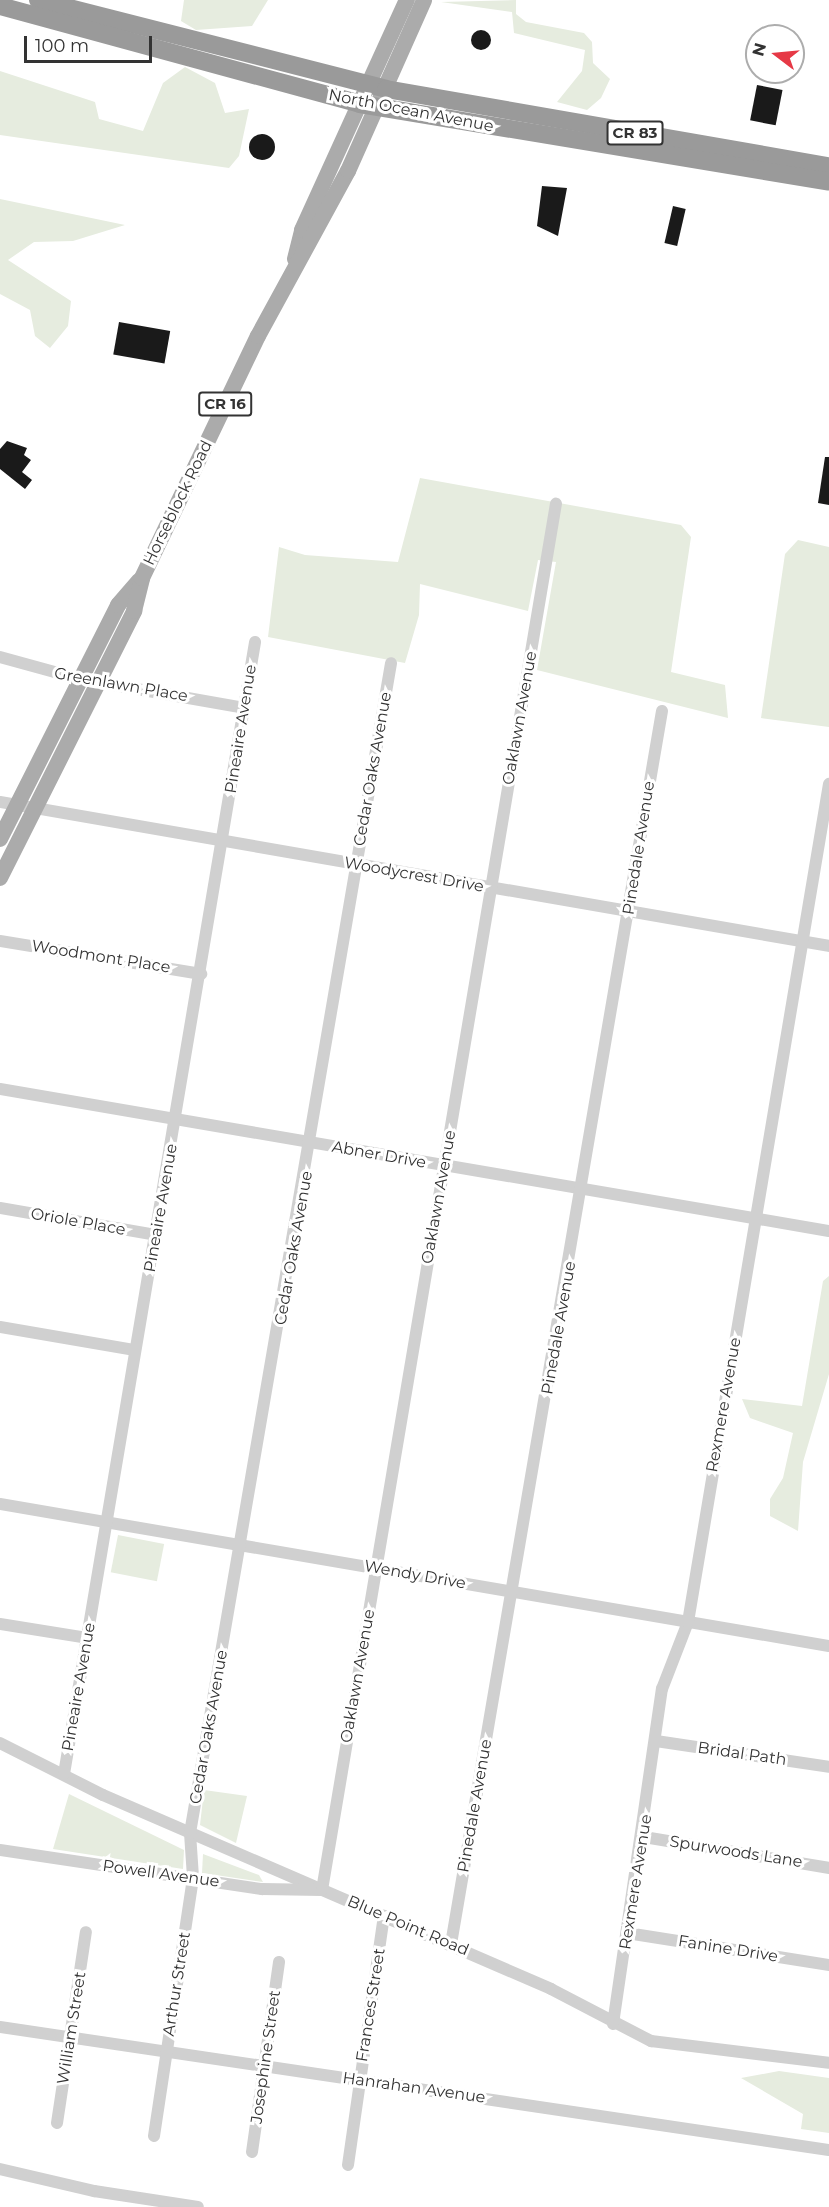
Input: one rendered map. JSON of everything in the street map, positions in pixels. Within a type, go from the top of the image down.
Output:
[{"type":"highway","name":"North Ocean Avenue","points":[[38,0],[377,87],[829,166]]},
{"type":"highway","name":"North Ocean Avenue","points":[[0,6],[369,106],[829,182]]},
{"type":"main road","name":"Horseblock Road","points":[[0,878],[134,611],[142,578],[293,266],[315,236],[377,87],[407,0]]},
{"type":"main road","name":"Horseblock Road","points":[[377,87],[424,0]]},
{"type":"main road","name":"Horseblock Road","points":[[0,839],[8,804],[80,679],[118,605],[142,578]]},
{"type":"street","name":"Oaklawn Avenue","points":[[322,1890],[556,504]]},
{"type":"street","name":"Pineaire Avenue","points":[[64,1774],[223,844],[255,642]]},
{"type":"street","name":"Greenlawn Place","points":[[0,657],[80,679],[245,708]]},
{"type":"street","name":"Cedar Oaks Avenue","points":[[190,1833],[313,1144],[391,663]]},
{"type":"street","name":"Pinedale Avenue","points":[[451,1944],[584,1189],[662,711]]},
{"type":"street","name":"Rexmere Avenue","points":[[613,2024],[644,1837],[662,1689],[688,1622],[829,784]]},
{"type":"street","name":"Woodycrest Drive","points":[[8,804],[223,844],[357,864],[829,946]]},
{"type":"street","name":"Woodmont Place","points":[[0,941],[201,974]]},
{"type":"street","name":"Abner Drive","points":[[0,1089],[829,1231]]},
{"type":"street","name":"Oriole Place","points":[[0,1208],[156,1235]]},
{"type":"street","points":[[0,1327],[135,1350]]},
{"type":"street","name":"Wendy Drive","points":[[0,1504],[829,1646]]},
{"type":"street","points":[[0,1624],[87,1638]]},
{"type":"street","name":"Bridal Path","points":[[656,1742],[829,1767]]},
{"type":"street","name":"Blue Point Road","points":[[0,1743],[190,1833],[451,1944],[613,2024],[651,2040],[829,2063]]},
{"type":"street","name":"Arthur Street","points":[[154,2136],[193,1877],[190,1833]]},
{"type":"street","name":"Spurwoods Lane","points":[[644,1837],[829,1868]]},
{"type":"street","name":"Powell Avenue","points":[[0,1850],[262,1889],[322,1890]]},
{"type":"street","name":"Frances Street","points":[[348,2165],[384,1916]]},
{"type":"street","name":"William Street","points":[[57,2123],[86,1932]]},
{"type":"street","name":"Fanine Drive","points":[[627,1933],[829,1965]]},
{"type":"street","name":"Josephine Street","points":[[252,2152],[279,1962]]},
{"type":"street","name":"Hanrahan Avenue","points":[[0,2027],[829,2150]]},
{"type":"street","points":[[0,2169],[94,2191],[198,2207]]},
{"type":"shaded area","points":[[184,0],[268,0],[252,26],[196,30],[181,21]]},
{"type":"shaded area","points":[[516,0],[516,14],[526,22],[584,33],[592,42],[593,63],[610,79],[601,98],[587,110],[557,102],[582,71],[585,50],[514,33],[512,12],[441,2]]},
{"type":"shaded area","points":[[185,67],[215,83],[225,113],[249,109],[239,156],[229,168],[0,135],[0,71],[95,102],[99,119],[143,131],[163,83]]},
{"type":"shaded area","points":[[0,199],[125,225],[73,241],[34,242],[8,260],[71,301],[68,326],[50,348],[35,336],[30,310],[0,294]]},
{"type":"shaded area","points":[[420,478],[681,525],[691,537],[671,672],[725,685],[728,718],[537,670],[556,562],[538,560],[528,611],[420,584],[419,615],[405,663],[268,637],[279,547],[305,555],[398,562]]},
{"type":"shaded area","points":[[798,540],[829,547],[829,727],[761,718],[785,554]]},
{"type":"shaded area","points":[[829,1276],[829,1374],[803,1462],[798,1531],[770,1516],[770,1499],[783,1478],[793,1433],[750,1418],[742,1399],[802,1406],[823,1281]]},
{"type":"shaded area","points":[[118,1535],[164,1544],[157,1581],[111,1572]]},
{"type":"shaded area","points":[[204,1790],[247,1796],[236,1843],[200,1825]]},
{"type":"shaded area","points":[[69,1794],[184,1850],[183,1869],[53,1849]]},
{"type":"shaded area","points":[[203,1854],[259,1875],[263,1882],[202,1873]]},
{"type":"shaded area","points":[[779,2071],[829,2078],[829,2133],[801,2129],[803,2114],[741,2078]]},
{"type":"building","points":[[477,30],[485,30],[491,36],[491,44],[485,50],[477,50],[471,44],[471,36]]},
{"type":"building","points":[[757,85],[783,90],[776,125],[750,120]]},
{"type":"building","points":[[262,134],[271,138],[275,147],[271,156],[262,160],[253,156],[249,147],[253,138]]},
{"type":"building","points":[[542,186],[567,188],[558,236],[537,226]]},
{"type":"building","points":[[673,206],[686,209],[677,246],[664,243]]},
{"type":"building","points":[[119,322],[170,331],[164,364],[113,354]]},
{"type":"building","points":[[7,441],[27,448],[24,455],[31,460],[22,472],[32,480],[25,489],[0,469],[0,449]]},
{"type":"building","points":[[825,457],[829,457],[829,505],[818,503]]}]
